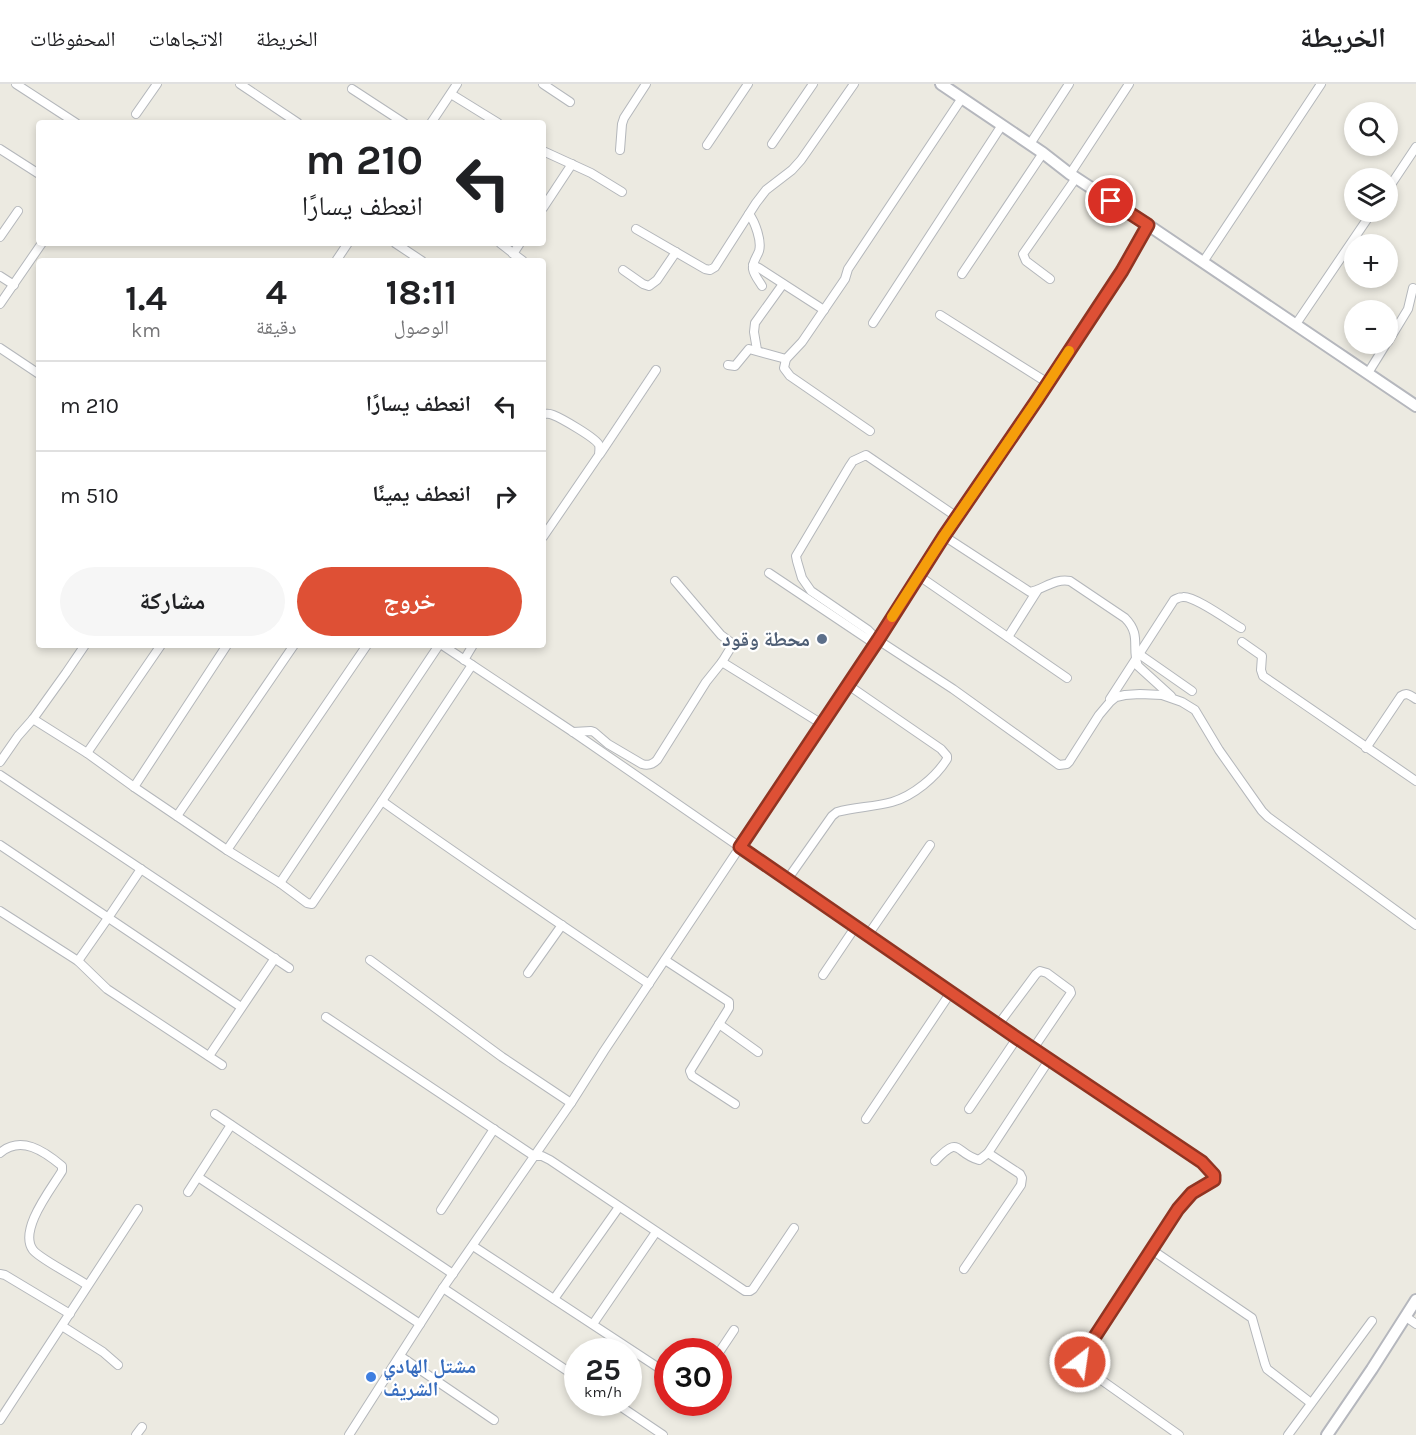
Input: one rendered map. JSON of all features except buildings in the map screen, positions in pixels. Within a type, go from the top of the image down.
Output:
[{"type":"main road","points":[[941,84],[1073,176],[1416,406]]},
{"type":"main road","points":[[1327,1435],[1416,1300]]},
{"type":"street","points":[[16,84],[71,120]]},
{"type":"street","points":[[136,114],[157,84]]},
{"type":"street","points":[[240,84],[294,120]]},
{"type":"street","points":[[433,120],[457,84]]},
{"type":"street","points":[[543,84],[570,102]]},
{"type":"street","points":[[620,150],[624,118],[646,84]]},
{"type":"street","points":[[707,145],[748,84]]},
{"type":"street","points":[[772,144],[813,84]]},
{"type":"street","points":[[636,228],[705,269],[710,270],[715,267],[766,190],[801,160],[854,84]]},
{"type":"street","points":[[1030,144],[1069,84]]},
{"type":"street","points":[[1050,279],[1026,261],[1023,254],[1129,84]]},
{"type":"street","points":[[1203,262],[1321,84]]},
{"type":"street","points":[[352,89],[399,120]]},
{"type":"street","points":[[451,94],[493,120]]},
{"type":"street","points":[[870,431],[790,376],[784,368],[786,359],[802,342],[845,279],[848,269],[962,98]]},
{"type":"street","points":[[873,323],[1002,125]]},
{"type":"street","points":[[1398,174],[1416,147]]},
{"type":"street","points":[[0,148],[36,172]]},
{"type":"street","points":[[546,152],[603,180],[622,192]]},
{"type":"street","points":[[962,274],[1043,153]]},
{"type":"street","points":[[546,203],[572,164]]},
{"type":"street","points":[[0,237],[18,211]]},
{"type":"street","points":[[749,214],[760,243],[753,270],[762,286]]},
{"type":"street","points":[[1296,324],[1365,222]]},
{"type":"street","points":[[349,1435],[443,1288],[571,1103],[877,642],[944,536],[1122,271],[1148,225]]},
{"type":"street","points":[[0,304],[40,246]]},
{"type":"street","points":[[400,246],[418,258]]},
{"type":"street","points":[[504,246],[519,258]]},
{"type":"street","points":[[513,254],[518,246]]},
{"type":"street","points":[[623,270],[649,286],[657,280],[676,252]]},
{"type":"street","points":[[753,265],[824,310]]},
{"type":"street","points":[[0,276],[14,285]]},
{"type":"street","points":[[757,350],[755,323],[783,284]]},
{"type":"street","points":[[1398,325],[1408,309],[1413,288]]},
{"type":"street","points":[[940,315],[1048,383]]},
{"type":"street","points":[[0,348],[36,372]]},
{"type":"street","points":[[728,365],[735,366],[749,349],[786,359]]},
{"type":"street","points":[[1368,373],[1380,354]]},
{"type":"street","points":[[546,533],[656,370]]},
{"type":"street","points":[[546,413],[598,442],[599,455]]},
{"type":"street","points":[[877,642],[868,630],[812,591],[802,578],[796,558],[849,467],[853,461],[866,455],[957,517]]},
{"type":"street","points":[[944,536],[1030,592],[1049,584],[1070,581],[1125,618],[1135,634],[1138,666],[1174,699]]},
{"type":"street","points":[[770,573],[953,689],[1059,765],[1069,762],[1174,600],[1189,597],[1241,628]]},
{"type":"street","points":[[919,576],[1067,678]]},
{"type":"street","points":[[573,732],[594,732],[638,763],[653,764],[657,760],[733,644],[721,634],[675,581]]},
{"type":"street","points":[[1008,637],[1037,591]]},
{"type":"street","points":[[1242,642],[1262,656],[1263,676],[1416,781]]},
{"type":"street","points":[[0,762],[83,648]]},
{"type":"street","points":[[87,753],[158,648]]},
{"type":"street","points":[[134,787],[225,648]]},
{"type":"street","points":[[177,816],[292,648]]},
{"type":"street","points":[[227,850],[365,648]]},
{"type":"street","points":[[280,884],[439,648]]},
{"type":"street","points":[[446,648],[573,732],[1211,1170],[1214,1180],[1192,1193],[1185,1201],[1080,1362],[1083,1367],[1179,1435]]},
{"type":"street","points":[[464,660],[471,648]]},
{"type":"street","points":[[1137,657],[1192,691]]},
{"type":"street","points":[[722,662],[822,724]]},
{"type":"street","points":[[33,718],[227,850],[307,903],[312,904],[472,665]]},
{"type":"street","points":[[787,880],[837,812],[893,802],[933,777],[947,759],[941,749],[848,685]]},
{"type":"street","points":[[1104,708],[1116,697],[1140,694],[1162,695],[1182,702],[1195,710],[1219,750],[1268,817],[1416,925]]},
{"type":"street","points":[[1366,748],[1401,696],[1408,694],[1416,699]]},
{"type":"street","points":[[0,775],[288,968]]},
{"type":"street","points":[[382,801],[459,856],[649,984]]},
{"type":"street","points":[[0,845],[242,1006]]},
{"type":"street","points":[[868,935],[930,845]]},
{"type":"street","points":[[78,961],[141,869]]},
{"type":"street","points":[[0,912],[78,961],[107,989],[222,1065]]},
{"type":"street","points":[[528,973],[562,925]]},
{"type":"street","points":[[823,975],[856,927]]},
{"type":"street","points":[[209,1056],[275,958]]},
{"type":"street","points":[[369,960],[502,1057],[571,1103]]},
{"type":"street","points":[[665,960],[729,1002],[729,1008],[691,1067],[690,1073],[735,1104]]},
{"type":"street","points":[[998,1025],[1036,974],[1040,971],[1047,973],[1071,992],[1033,1049]]},
{"type":"street","points":[[866,1119],[951,992]]},
{"type":"street","points":[[326,1017],[534,1156],[545,1156],[747,1292],[753,1289],[794,1228]]},
{"type":"street","points":[[719,1024],[758,1052]]},
{"type":"street","points":[[969,1110],[1017,1038]]},
{"type":"street","points":[[935,1161],[948,1148],[953,1147],[979,1160],[988,1153],[1049,1060]]},
{"type":"street","points":[[215,1114],[453,1274]]},
{"type":"street","points":[[188,1192],[231,1125]]},
{"type":"street","points":[[441,1210],[494,1129]]},
{"type":"street","points":[[0,1153],[5,1149],[24,1144],[42,1151],[62,1166],[62,1171],[32,1222],[30,1243],[33,1250],[42,1257],[87,1285]]},
{"type":"street","points":[[964,1269],[1021,1185],[1020,1174],[988,1153]]},
{"type":"street","points":[[198,1177],[420,1324]]},
{"type":"street","points":[[554,1299],[619,1207]]},
{"type":"street","points":[[0,1420],[138,1209]]},
{"type":"street","points":[[593,1324],[656,1232]]},
{"type":"street","points":[[473,1246],[654,1365]]},
{"type":"street","points":[[1152,1250],[1252,1318],[1268,1369],[1311,1403]]},
{"type":"street","points":[[0,1274],[70,1314]]},
{"type":"street","points":[[443,1288],[564,1369]]},
{"type":"street","points":[[1406,1317],[1416,1324]]},
{"type":"street","points":[[1288,1435],[1371,1321]]},
{"type":"street","points":[[62,1326],[103,1352],[118,1365]]},
{"type":"street","points":[[729,1338],[734,1330]]},
{"type":"street","points":[[400,1356],[494,1420]]},
{"type":"street","points":[[635,1416],[663,1435]]},
{"type":"street","points":[[136,1435],[142,1427]]},
{"type":"slow traffic","points":[[892,617],[1069,351]]},
{"type":"place","name":"محطة وقود","points":[[822,639]]},
{"type":"place","name":"مشتل الهادي الشريف","points":[[371,1377]]},
{"type":"route","points":[[1080,1362],[1178,1209],[1192,1193],[1214,1180],[1211,1170],[740,847],[878,640],[944,536],[1122,271],[1148,225],[1111,201]]}]
